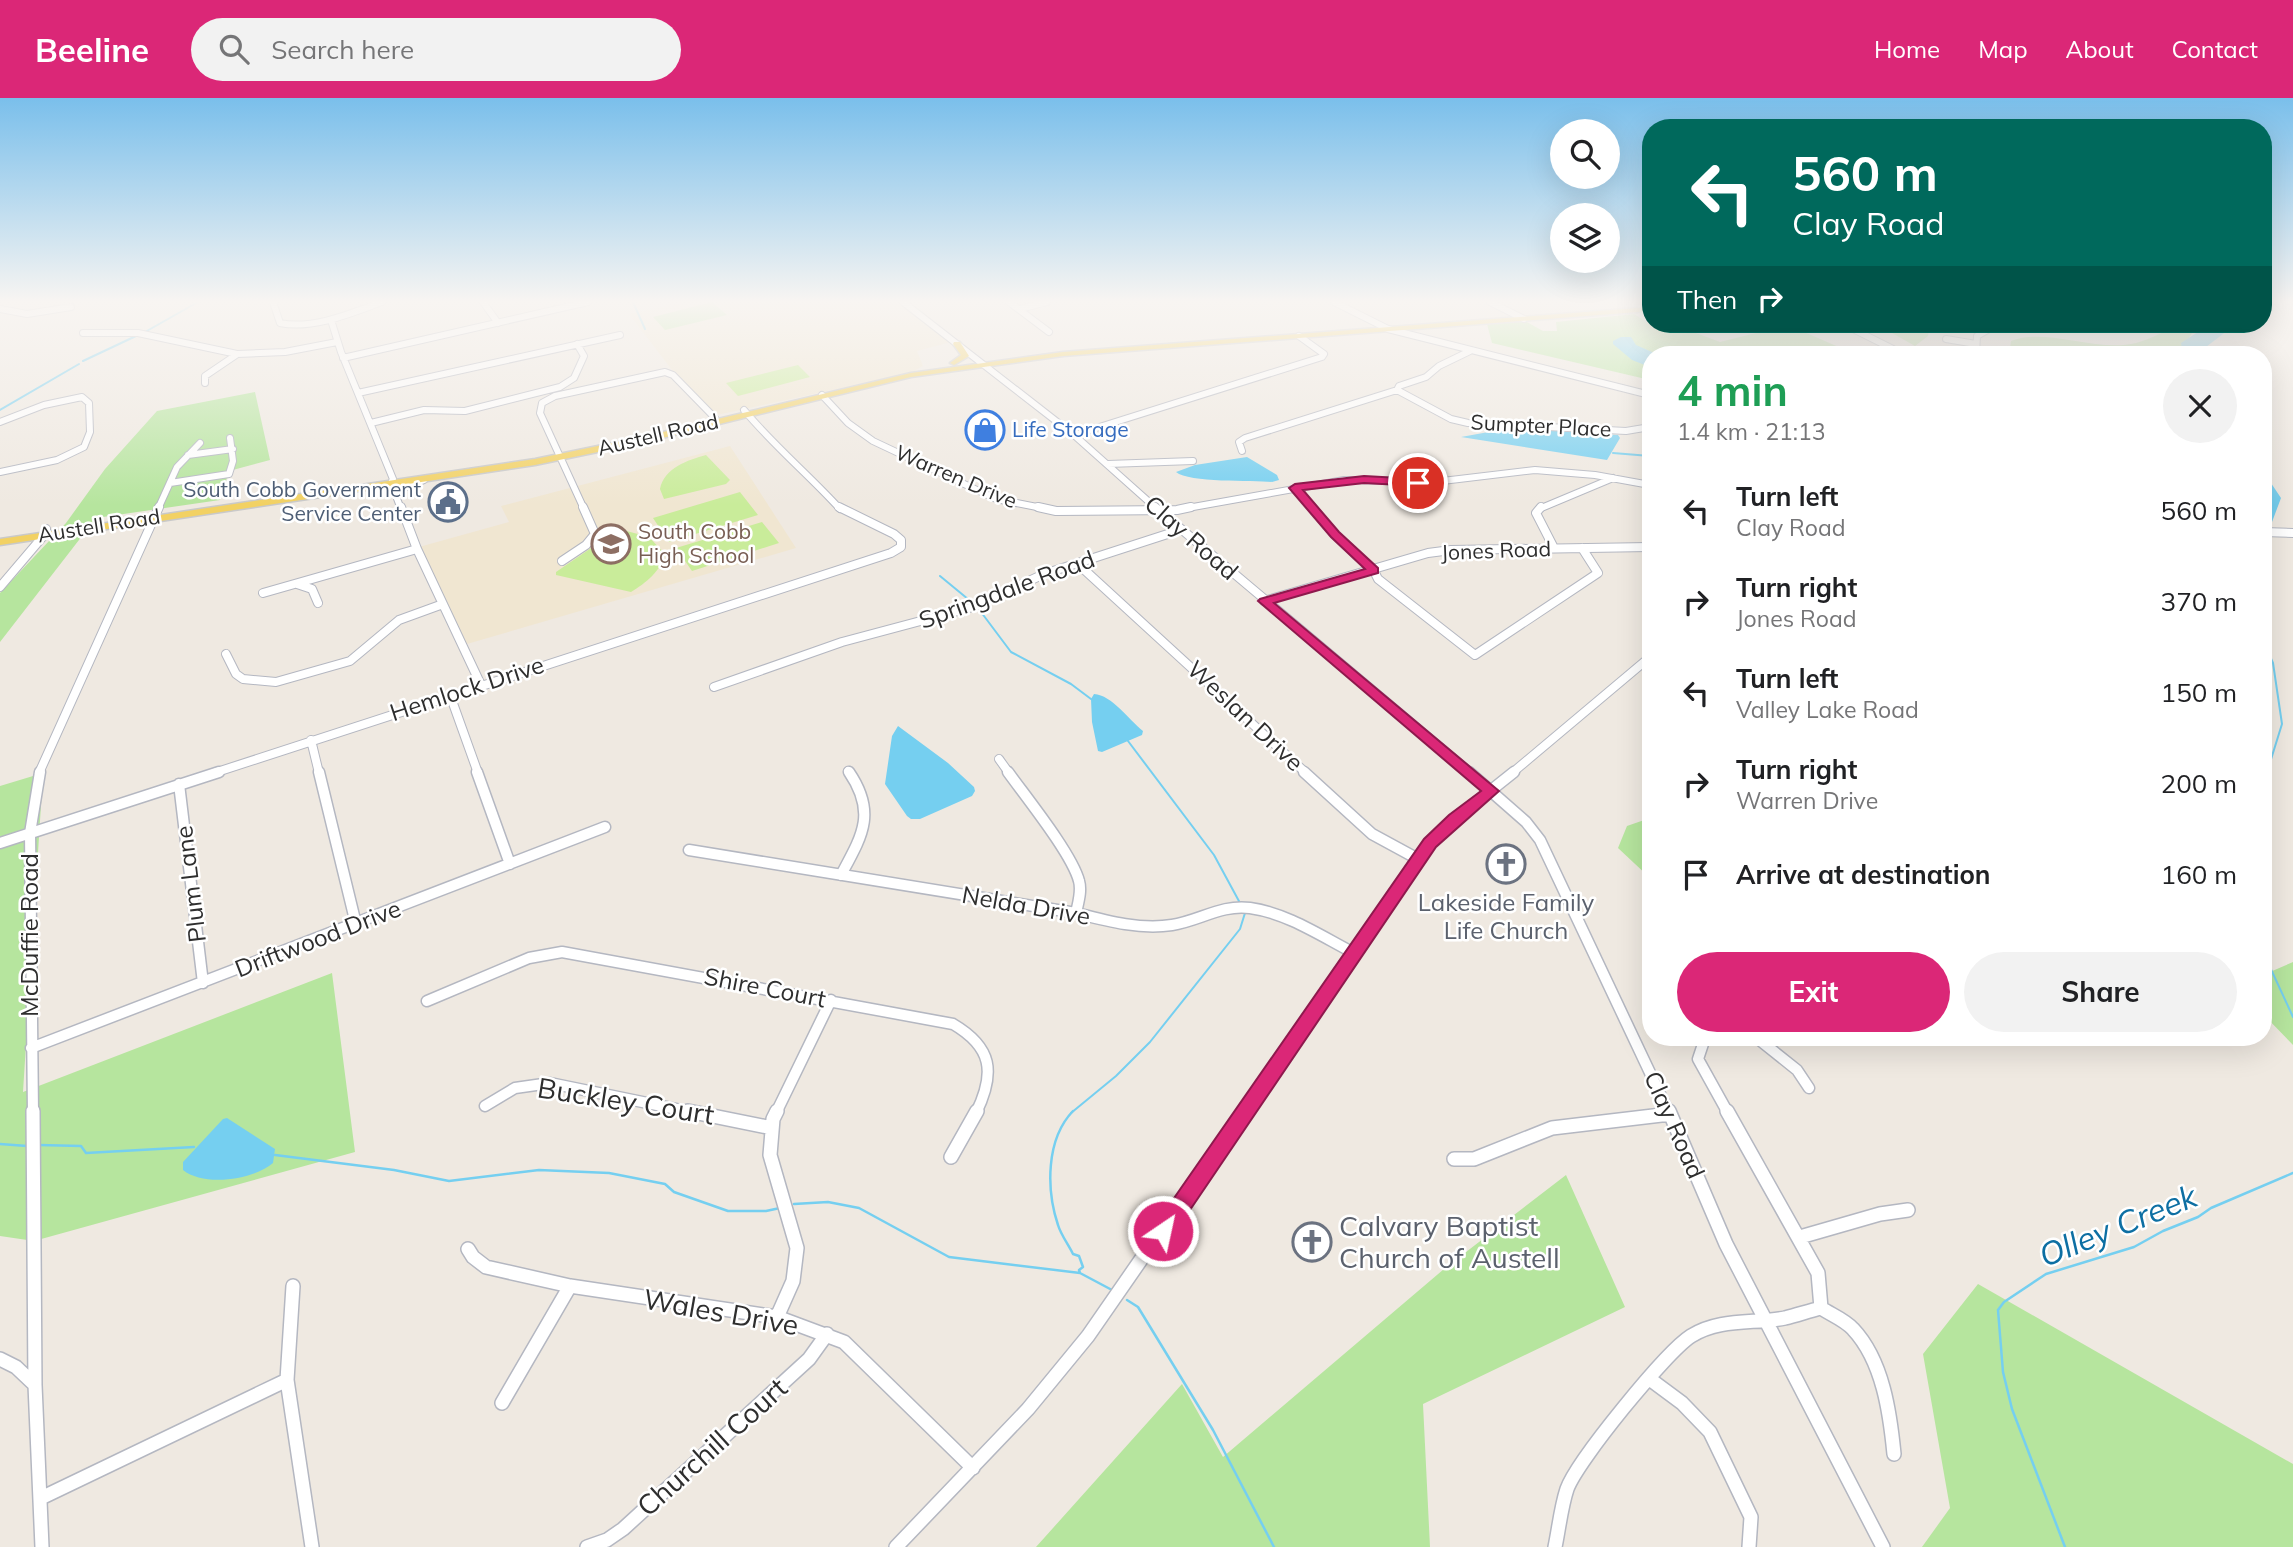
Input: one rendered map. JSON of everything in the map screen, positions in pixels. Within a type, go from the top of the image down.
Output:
[{"type":"main road","name":"Austell Road","points":[[0,540],[559,455],[745,412],[866,380],[920,370]]},
{"type":"main road","name":"Austell Road","points":[[392,481],[428,478],[559,455],[938,370]]},
{"type":"street","points":[[205,383],[205,376],[214,370]]},
{"type":"street","points":[[348,370],[371,423],[417,549],[481,685]]},
{"type":"street","points":[[358,393],[462,370]]},
{"type":"street","points":[[371,423],[424,410],[465,411],[560,387],[574,378],[579,370]]},
{"type":"street","name":"Clay Road","points":[[993,370],[1074,435],[1180,530],[1526,821],[1540,840],[1670,1114],[1726,1244],[1883,1547]]},
{"type":"street","points":[[1074,435],[1282,370]]},
{"type":"street","points":[[1242,451],[1239,442],[1245,438],[1397,390],[1399,386],[1426,377],[1434,370]]},
{"type":"street","points":[[1544,370],[1642,394]]},
{"type":"street","points":[[562,561],[586,545],[594,534],[540,413],[542,403],[555,396],[665,372],[673,375],[715,418]]},
{"type":"street","name":"Sumpter Place","points":[[1397,390],[1451,419],[1468,423],[1626,431],[1642,428]]},
{"type":"street","name":"Warren Drive","points":[[822,394],[848,423],[873,441],[996,499],[1056,511],[1159,509],[1222,503],[1295,488],[1364,479],[1434,482],[1535,470],[1642,483]]},
{"type":"street","points":[[0,422],[66,399],[82,397],[89,403],[88,439],[85,446],[68,455],[0,472]]},
{"type":"street","name":"Hemlock Drive","points":[[0,843],[891,553],[901,545],[894,534],[842,511],[820,486],[771,442],[745,412]]},
{"type":"street","points":[[170,483],[229,474],[233,461],[230,438]]},
{"type":"street","name":"McDuffie Road","points":[[42,1547],[35,1385],[31,1048],[30,833],[35,788],[42,765],[177,467],[200,443]]},
{"type":"street","points":[[188,455],[233,449]]},
{"type":"street","points":[[1108,464],[1193,461]]},
{"type":"street","points":[[397,498],[404,488],[428,478]]},
{"type":"street","points":[[1554,548],[1536,513],[1541,507],[1613,478]]},
{"type":"street","points":[[1295,488],[1335,534],[1374,571],[1378,579],[1475,655],[1598,573],[1582,548]]},
{"type":"street","name":"Springdale Road","points":[[714,687],[842,642],[973,607],[1016,585],[1180,530]]},
{"type":"street","points":[[0,587],[50,531]]},
{"type":"street","points":[[2272,532],[2293,533]]},
{"type":"street","name":"Jones Road","points":[[1264,601],[1428,554],[1451,550],[1642,547]]},
{"type":"street","points":[[263,593],[417,549]]},
{"type":"street","name":"Weslan Drive","points":[[1078,564],[1213,685],[1358,822],[1378,838],[1418,859]]},
{"type":"street","points":[[297,583],[313,590],[318,603]]},
{"type":"street","points":[[226,654],[236,674],[243,679],[276,682],[350,661],[399,620],[443,604]]},
{"type":"street","points":[[895,1547],[1028,1409],[1088,1336],[1418,859],[1444,828],[1642,664]]},
{"type":"street","points":[[450,695],[510,864]]},
{"type":"street","points":[[311,740],[356,924]]},
{"type":"street","points":[[999,759],[1066,856],[1079,880],[1080,893],[1076,913]]},
{"type":"street","points":[[841,875],[863,833],[867,819],[867,806],[848,771]]},
{"type":"street","name":"Plum Lane","points":[[179,784],[203,983]]},
{"type":"street","name":"Driftwood Drive","points":[[31,1048],[605,827]]},
{"type":"street","name":"Nelda Drive","points":[[689,850],[1076,913],[1121,924],[1170,925],[1234,907],[1250,908],[1277,915],[1354,953]]},
{"type":"street","name":"Shire Court","points":[[427,1001],[529,958],[562,952],[953,1024],[971,1033],[976,1039],[991,1071],[989,1084],[975,1117],[951,1157]]},
{"type":"street","points":[[777,1317],[793,1281],[797,1248],[773,1169],[769,1142],[776,1108],[831,1000]]},
{"type":"street","points":[[1702,1046],[1698,1059],[1818,1273],[1821,1308]]},
{"type":"street","points":[[1767,1046],[1797,1070],[1809,1088]]},
{"type":"street","name":"Buckley Court","points":[[485,1106],[498,1094],[515,1087],[550,1083],[772,1128]]},
{"type":"street","points":[[1454,1159],[1474,1159],[1552,1128],[1670,1114]]},
{"type":"street","points":[[1800,1237],[1880,1214],[1908,1210]]},
{"type":"street","name":"Wales Drive","points":[[468,1249],[473,1257],[486,1267],[570,1286],[777,1317],[827,1334],[844,1342],[973,1468]]},
{"type":"street","points":[[293,1286],[287,1380],[312,1547]]},
{"type":"street","points":[[502,1404],[570,1286]]},
{"type":"street","points":[[1555,1547],[1567,1489],[1577,1467],[1609,1426],[1666,1360],[1691,1336],[1732,1321],[1783,1318],[1821,1308],[1853,1329],[1869,1354],[1893,1429],[1894,1454]]},
{"type":"street","name":"Churchill Court","points":[[587,1547],[607,1541],[623,1529],[808,1359],[827,1334]]},
{"type":"street","points":[[0,1359],[16,1367],[35,1385]]},
{"type":"street","points":[[41,1498],[287,1380]]},
{"type":"street","points":[[1651,1380],[1682,1403],[1710,1432],[1751,1517],[1749,1547]]},
{"type":"shaded area","points":[[672,370],[916,370],[712,416]]},
{"type":"shaded area","name":"South Cobb High School","points":[[730,446],[796,548],[460,646],[419,547],[509,522],[501,506]]},
{"type":"green space","points":[[780,370],[803,370],[810,377],[738,396],[726,383]]},
{"type":"green space","points":[[1606,370],[1642,370],[1642,378]]},
{"type":"green space","points":[[255,392],[270,460],[229,471],[220,500],[96,518],[0,642],[0,593],[66,523],[105,469],[157,411]]},
{"type":"green space","points":[[706,455],[730,480],[726,484],[664,499],[660,489],[666,476],[685,462]]},
{"type":"green space","points":[[740,492],[758,515],[669,542],[653,518]]},
{"type":"green space","points":[[762,522],[779,543],[692,571],[676,548]]},
{"type":"green space","points":[[619,529],[649,537],[665,554],[656,571],[642,585],[631,592],[556,575],[556,572]]},
{"type":"green space","points":[[43,773],[23,1092],[332,973],[355,1152],[34,1241],[0,1236],[0,786]]},
{"type":"green space","points":[[1642,821],[1642,870],[1618,848],[1627,826]]},
{"type":"green space","points":[[2293,962],[2293,1045],[2272,1023],[2272,971]]},
{"type":"green space","points":[[1566,1175],[1625,1307],[1423,1404],[1430,1547],[1036,1547],[1182,1384],[1223,1457],[1444,1269]]},
{"type":"green space","points":[[1978,1284],[2293,1464],[2293,1547],[1922,1547],[1950,1508],[1923,1354]]},
{"type":"water","points":[[1494,431],[1558,431],[1618,435],[1620,438],[1607,460],[1461,437]]},
{"type":"water","points":[[1247,457],[1277,475],[1279,480],[1272,482],[1194,478],[1176,472],[1195,465]]},
{"type":"water","points":[[2272,484],[2281,498],[2272,522]]},
{"type":"water","points":[[1094,694],[1114,703],[1143,731],[1142,735],[1102,752],[1098,751],[1092,722],[1091,699]]},
{"type":"water","points":[[898,726],[948,763],[974,787],[972,796],[920,819],[907,816],[885,784],[892,736]]},
{"type":"water","points":[[227,1118],[275,1149],[273,1163],[253,1174],[228,1179],[203,1178],[183,1170],[183,1162],[223,1119]]},
{"type":"waterway","points":[[0,410],[69,370]]},
{"type":"waterway","points":[[1613,453],[1642,455]]},
{"type":"waterway","points":[[940,576],[974,604]]},
{"type":"waterway","points":[[978,608],[1011,652],[1071,684],[1091,699]]},
{"type":"waterway","name":"Olley Creek","points":[[2272,661],[2282,724],[2272,756]]},
{"type":"waterway","points":[[1128,741],[1214,855],[1240,903]]},
{"type":"waterway","points":[[1072,1112],[1116,1076],[1150,1042],[1240,929],[1245,913]]},
{"type":"waterway","name":"Olley Creek","points":[[2272,972],[2293,1017]]},
{"type":"waterway","points":[[1072,1112],[1064,1122],[1053,1150],[1050,1180],[1058,1225],[1073,1254],[1079,1256],[1083,1267],[1079,1270],[1080,1273]]},
{"type":"waterway","points":[[0,1144],[27,1146]]},
{"type":"waterway","points":[[39,1145],[81,1146],[86,1153],[194,1147]]},
{"type":"waterway","points":[[275,1155],[394,1170],[449,1181],[539,1170],[609,1173],[665,1184],[674,1192],[728,1211],[766,1211],[780,1208]]},
{"type":"waterway","name":"Olley Creek","points":[[2065,1547],[2012,1409],[2003,1372],[1998,1310],[2004,1302],[2046,1274],[2134,1247],[2163,1231],[2198,1217],[2211,1208],[2293,1173]]},
{"type":"waterway","points":[[794,1204],[828,1202],[859,1208],[949,1257],[1080,1273]]},
{"type":"waterway","points":[[1080,1273],[1112,1290]]},
{"type":"waterway","points":[[1127,1300],[1138,1307],[1213,1430],[1274,1547]]},
{"type":"place","name":"Life Storage","points":[[985,430]]},
{"type":"place","name":"South Cobb Government Service Center","points":[[448,502]]},
{"type":"place","name":"South Cobb High School","points":[[611,544]]},
{"type":"place","name":"Lakeside Family Life Church","points":[[1506,864]]},
{"type":"place","name":"Calvary Baptist Church of Austell","points":[[1312,1242]]},
{"type":"route","points":[[1163,1231],[1430,843],[1491,791],[1424,732],[1264,601],[1374,571],[1335,534],[1295,488],[1364,479],[1418,483]]}]
